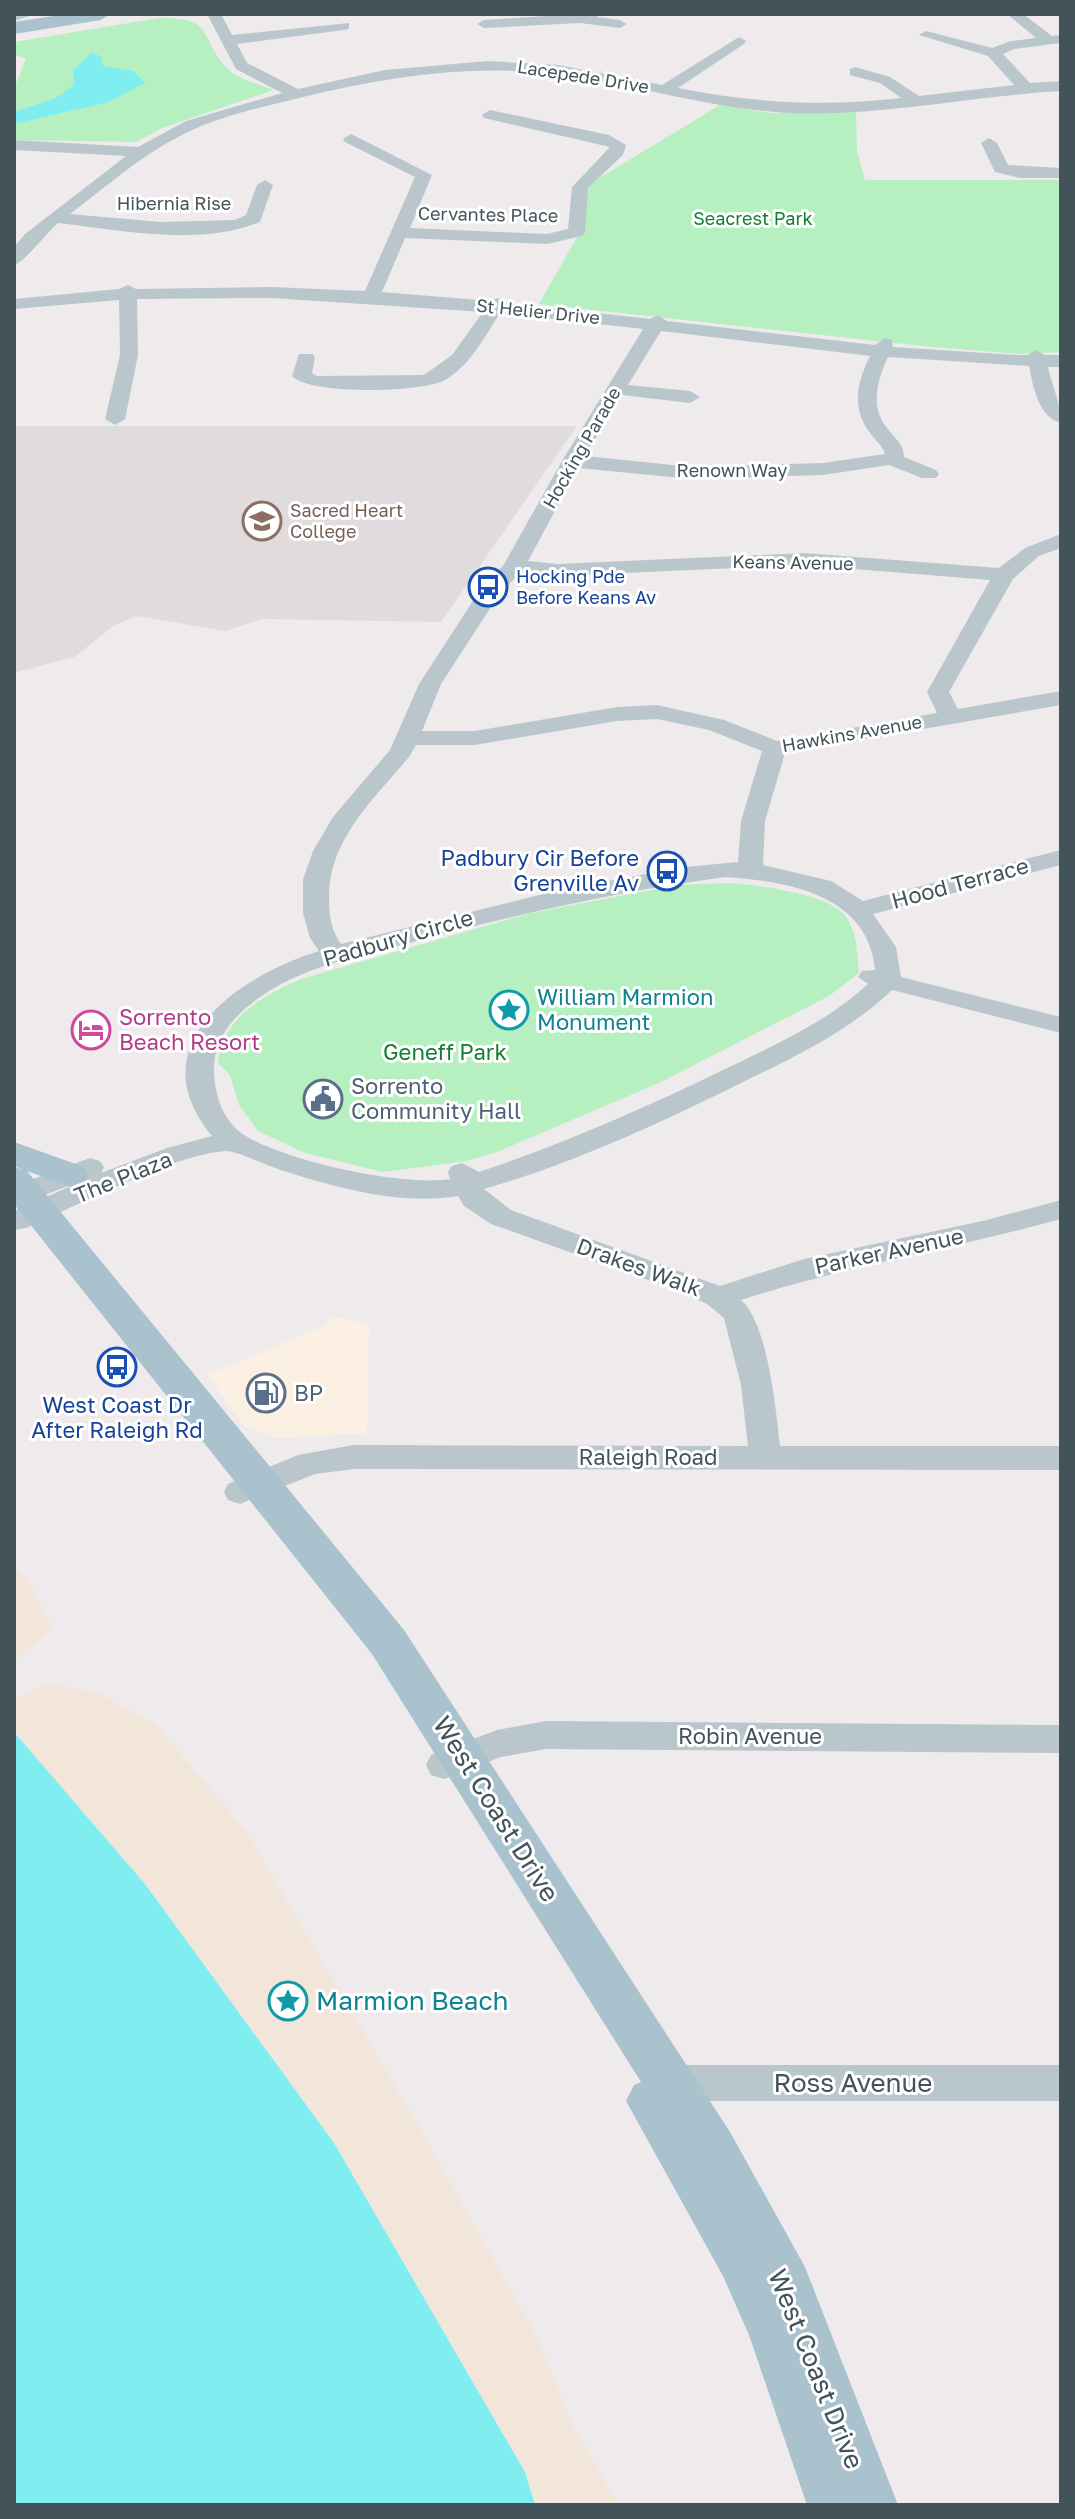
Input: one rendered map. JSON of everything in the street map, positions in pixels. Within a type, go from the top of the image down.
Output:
[{"type":"main road","points":[[14,23],[65,14]]},
{"type":"main road","points":[[14,23],[101,14]]},
{"type":"main road","points":[[20,1196],[71,1175]]},
{"type":"main road","name":"West Coast Drive","points":[[20,1196],[67,1286],[195,1432],[250,1487],[333,1604],[453,1761],[659,2088],[753,2219],[786,2285],[869,2505]]},
{"type":"main road","name":"West Coast Drive","points":[[659,2088],[744,2261],[776,2335],[836,2505]]},
{"type":"street","points":[[14,23],[29,14]]},
{"type":"street","points":[[198,14],[220,27],[298,34],[344,26]]},
{"type":"street","points":[[1014,14],[1054,39]]},
{"type":"street","points":[[480,38],[587,16],[620,24]]},
{"type":"street","points":[[220,27],[236,60],[249,72],[297,94]]},
{"type":"street","points":[[926,35],[993,53],[1025,87]]},
{"type":"street","name":"Lacepede Drive","points":[[14,260],[28,241],[141,152],[201,121],[391,71],[480,38],[553,69],[719,102],[780,108],[845,108],[1025,87],[1061,86]]},
{"type":"street","points":[[993,53],[1011,45],[1054,39]]},
{"type":"street","points":[[664,90],[739,41]]},
{"type":"street","points":[[855,72],[885,80],[915,100]]},
{"type":"street","name":"Cervantes Place","points":[[401,233],[547,239],[576,232],[580,187],[615,155],[618,145],[609,140],[490,115]]},
{"type":"street","points":[[351,139],[424,175],[373,293]]},
{"type":"street","points":[[989,143],[1001,169],[1020,173],[1061,173]]},
{"type":"street","points":[[14,145],[141,152]]},
{"type":"street","name":"Hibernia Rise","points":[[58,218],[130,225],[230,226],[254,218],[265,185]]},
{"type":"street","points":[[115,419],[129,355],[128,292]]},
{"type":"street","name":"St Helier Drive","points":[[16,299],[128,292],[373,293],[883,347],[1061,358]]},
{"type":"street","points":[[306,358],[302,376],[314,381],[427,381],[441,377],[452,368],[497,305]]},
{"type":"street","name":"Hocking Parade","points":[[346,952],[336,925],[330,887],[344,840],[416,754],[416,738],[443,684],[506,590],[510,572],[572,461],[657,322]]},
{"type":"street","points":[[883,347],[868,383],[866,404],[873,424],[893,445],[895,455],[891,459]]},
{"type":"street","points":[[1036,358],[1045,397],[1061,417]]},
{"type":"street","points":[[616,389],[690,397]]},
{"type":"street","name":"Renown Way","points":[[572,461],[692,473],[823,469],[891,459],[929,474]]},
{"type":"street","points":[[950,716],[938,692],[1004,575],[1025,556],[1061,540]]},
{"type":"street","name":"Keans Avenue","points":[[510,572],[794,559],[1004,575]]},
{"type":"street","name":"Hawkins Avenue","points":[[416,738],[475,738],[617,714],[657,712],[716,725],[775,748],[1061,698]]},
{"type":"street","points":[[738,870],[775,748]]},
{"type":"street","name":"Hood Terrace","points":[[861,914],[1061,857]]},
{"type":"street","name":"Padbury Circle","points":[[211,1120],[199,1069],[202,1048],[219,1018],[252,990],[273,977],[346,952],[543,901],[738,870],[824,888],[849,901],[877,930],[889,968],[879,979]]},
{"type":"street","points":[[211,1120],[233,1141],[287,1164],[374,1182],[466,1178],[676,1092],[802,1027],[879,979],[1061,1025]]},
{"type":"street","name":"The Plaza","points":[[20,1196],[156,1152],[211,1120]]},
{"type":"street","name":"The Plaza","points":[[71,1175],[156,1152],[233,1141]]},
{"type":"street","name":"Drakes Walk","points":[[466,1178],[474,1199],[501,1217],[687,1283],[718,1297],[738,1314],[757,1385],[765,1457]]},
{"type":"street","name":"Parker Avenue","points":[[718,1297],[804,1269],[988,1229],[1061,1209]]},
{"type":"street","name":"Raleigh Road","points":[[250,1487],[310,1463],[354,1457],[1061,1458]]},
{"type":"street","name":"Robin Avenue","points":[[453,1761],[520,1737],[546,1735],[1061,1739]]},
{"type":"street","name":"Ross Avenue","points":[[659,2088],[1061,2083]]},
{"type":"shaded area","name":"Sacred Heart College","points":[[14,426],[577,426],[441,622],[262,619],[225,631],[137,616],[115,625],[74,657],[14,673]]},
{"type":"shaded area","points":[[331,1316],[369,1324],[367,1433],[277,1438],[245,1427],[207,1375],[327,1325]]},
{"type":"green space","points":[[159,18],[190,21],[198,26],[228,69],[243,79],[274,90],[162,128],[136,142],[14,140],[14,88],[26,59],[14,54],[14,42]]},
{"type":"green space","name":"Seacrest Park","points":[[720,105],[770,113],[856,111],[857,150],[865,180],[1061,180],[1061,352],[1019,354],[922,346],[539,304],[577,237],[584,200],[591,183]]},
{"type":"green space","name":"Geneff Park","points":[[734,883],[812,897],[839,910],[853,931],[859,973],[829,996],[659,1083],[497,1152],[467,1161],[383,1172],[305,1153],[258,1131],[239,1105],[230,1075],[218,1063],[227,1033],[236,1021],[260,1001],[301,979],[531,913],[678,885]]},
{"type":"sand","points":[[14,1568],[26,1577],[53,1628],[14,1661]]},
{"type":"sand","name":"Marmion Beach","points":[[45,1684],[97,1692],[156,1725],[246,1831],[414,2118],[536,2335],[572,2423],[618,2505],[535,2505],[525,2472],[334,2143],[145,1884],[14,1732],[14,1700]]},
{"type":"water","points":[[91,53],[101,56],[103,66],[134,71],[145,83],[109,102],[14,124],[14,112],[56,98],[74,85],[73,70]]},
{"type":"water","points":[[14,1732],[145,1884],[334,2143],[525,2472],[535,2505],[14,2505]]},
{"type":"place","name":"Sacred Heart College","points":[[262,521]]},
{"type":"place","name":"Hocking Pde Before Keans Av","points":[[488,587]]},
{"type":"place","name":"Padbury Cir Before Grenville Av","points":[[667,871]]},
{"type":"place","name":"William Marmion Monument","points":[[509,1010]]},
{"type":"place","name":"Sorrento Beach Resort","points":[[91,1030]]},
{"type":"place","name":"Sorrento Community Hall","points":[[323,1099]]},
{"type":"place","name":"West Coast Dr After Raleigh Rd","points":[[117,1367]]},
{"type":"place","name":"BP","points":[[266,1393]]},
{"type":"place","name":"Marmion Beach","points":[[288,2001]]}]
